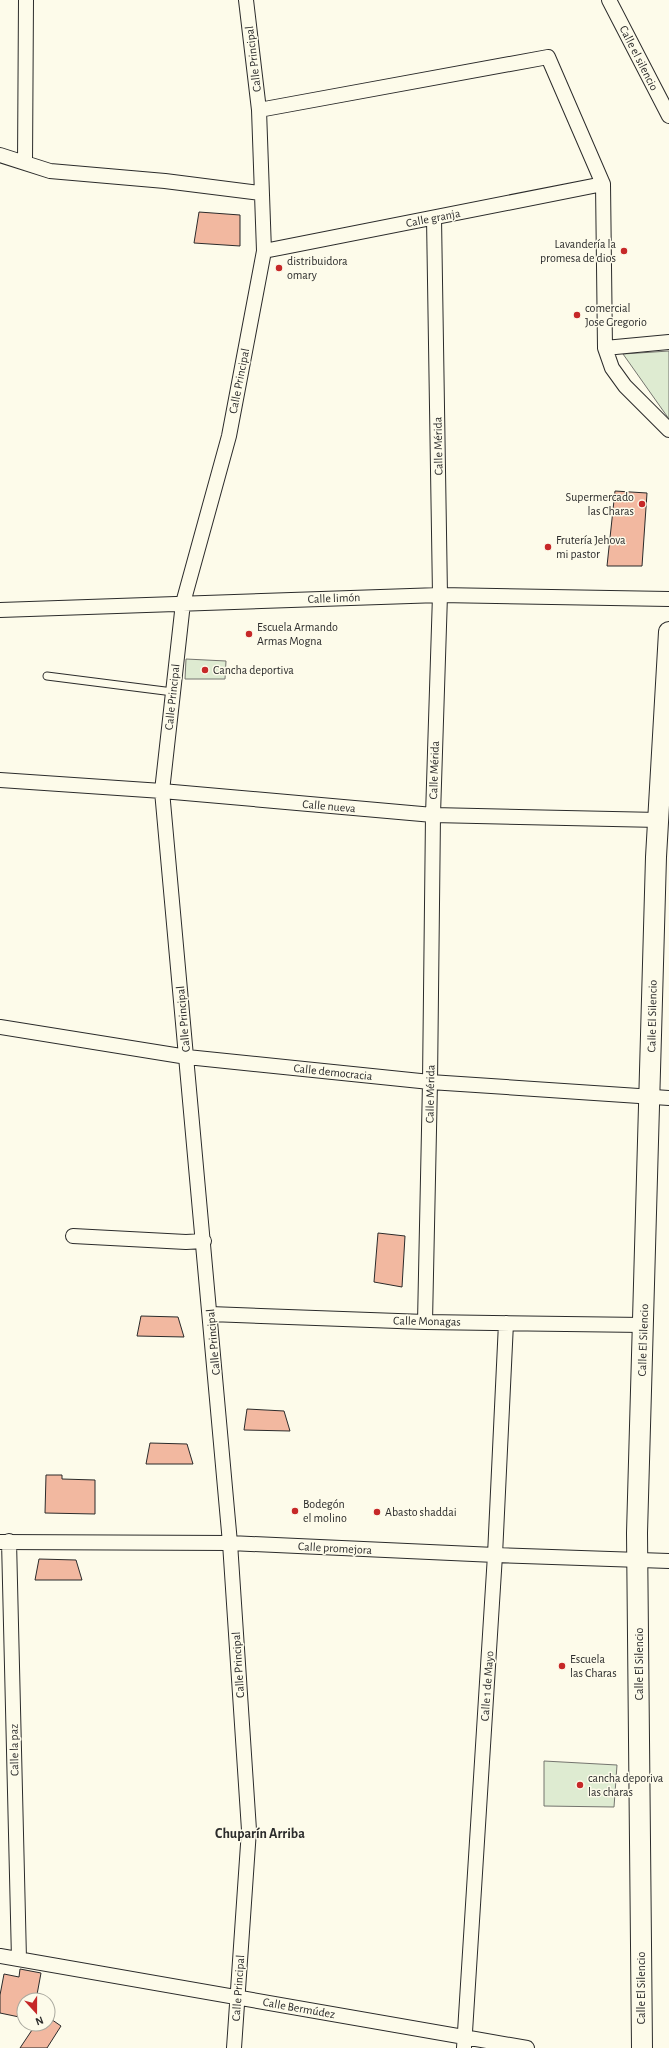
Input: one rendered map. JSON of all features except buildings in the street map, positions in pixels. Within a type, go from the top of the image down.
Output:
[{"type":"street","points":[[25,163],[26,0]]},
{"type":"street","name":"Calle Principal","points":[[234,2048],[249,1830],[230,1543],[204,1241],[162,791],[183,603],[229,436],[264,251],[260,193],[259,110],[246,0]]},
{"type":"street","name":"Calle el silencio","points":[[609,0],[669,116]]},
{"type":"street","points":[[259,110],[548,57],[603,184],[605,348],[612,368],[625,386],[669,430]]},
{"type":"street","points":[[0,155],[50,171],[164,181],[260,193]]},
{"type":"street","name":"Calle granja","points":[[264,251],[603,184]]},
{"type":"street","name":"Calle Mérida","points":[[425,1322],[430,1082],[433,816],[440,595],[434,218]]},
{"type":"street","points":[[605,348],[669,342]]},
{"type":"street","name":"Calle limón","points":[[0,610],[440,595],[669,598]]},
{"type":"street","name":"Calle El Silencio","points":[[642,2048],[638,1560],[643,1325],[660,1098],[656,857],[659,820],[665,794],[669,632]]},
{"type":"street","name":"Calle nueva","points":[[0,780],[162,791],[433,816],[659,820]]},
{"type":"street","name":"Calle democracia","points":[[0,1027],[187,1057],[430,1082],[660,1098]]},
{"type":"street","points":[[73,1236],[186,1242],[204,1241]]},
{"type":"street","name":"Calle Monagas","points":[[210,1314],[425,1322],[643,1325]]},
{"type":"street","name":"Calle 1 de Mayo","points":[[464,2042],[495,1556],[506,1323]]},
{"type":"street","name":"Calle promejora","points":[[5,1542],[230,1543],[495,1556],[669,1561]]},
{"type":"street","name":"Calle la paz","points":[[5,1542],[19,1959]]},
{"type":"street","name":"Calle Bermúdez","points":[[0,1956],[237,1998],[464,2042],[527,2048]]},
{"type":"lane","points":[[47,676],[173,692]]},
{"type":"green space","points":[[669,351],[669,419],[623,354]]},
{"type":"green space","name":"Cancha deportiva","points":[[186,659],[226,661],[225,679],[185,679]]},
{"type":"green space","name":"cancha deporiva las charas","points":[[544,1761],[617,1765],[614,1807],[544,1806]]},
{"type":"place","name":"Lavandería la promesa de dios","points":[[624,251]]},
{"type":"place","name":"distribuidora omary","points":[[279,268]]},
{"type":"place","name":"comercial Jose Gregorio","points":[[577,315]]},
{"type":"place","name":"Supermercado las Charas","points":[[642,504]]},
{"type":"place","name":"Frutería Jehova mi pastor","points":[[548,547]]},
{"type":"place","name":"Escuela Armando Armas Mogna","points":[[249,634]]},
{"type":"place","name":"Cancha deportiva","points":[[205,670]]},
{"type":"place","name":"Bodegón el molino","points":[[295,1511]]},
{"type":"place","name":"Abasto shaddai","points":[[377,1512]]},
{"type":"place","name":"Escuela las Charas","points":[[562,1666]]},
{"type":"place","name":"cancha deporiva las charas","points":[[580,1785]]},
{"type":"district","name":"Chuparín Arriba","points":[[260,1834]]}]
